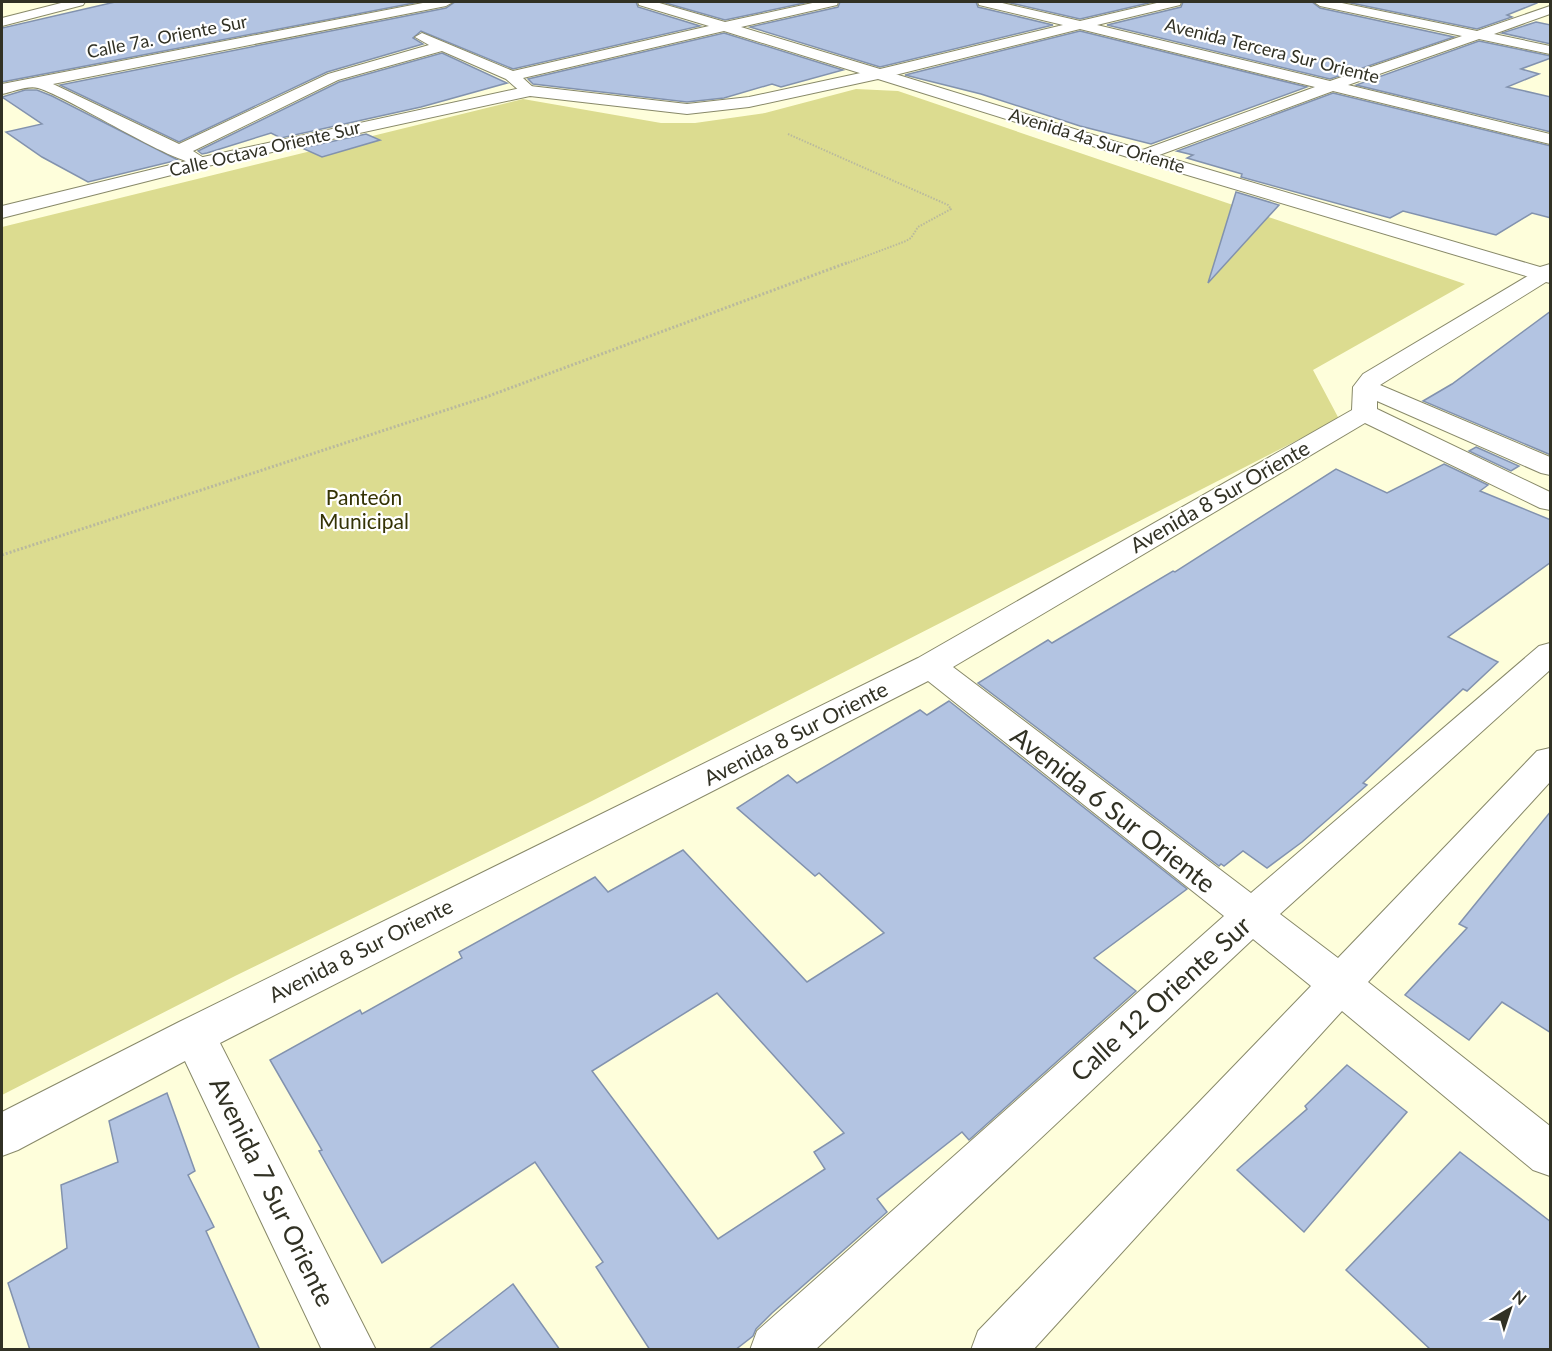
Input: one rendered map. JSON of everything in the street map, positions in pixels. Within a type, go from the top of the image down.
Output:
[{"type":"street","points":[[2,22],[78,2]]},
{"type":"street","name":"Calle 7a. Oriente Sur","points":[[2,89],[446,2]]},
{"type":"street","name":"Avenida 4a Sur Oriente","points":[[644,2],[1143,156],[1548,274]]},
{"type":"street","points":[[511,76],[832,2]]},
{"type":"street","name":"Avenida Tercera Sur Oriente","points":[[984,2],[1551,128]]},
{"type":"street","name":"Avenida Tercera Sur Oriente","points":[[1022,2],[1342,83],[1551,139]]},
{"type":"street","points":[[345,5],[376,15],[511,76],[530,91],[687,110],[749,102],[879,74],[1175,2]]},
{"type":"street","points":[[1320,2],[1551,50]]},
{"type":"street","points":[[1143,156],[1551,10]]},
{"type":"street","points":[[178,151],[333,77],[442,46]]},
{"type":"street","points":[[38,82],[202,162]]},
{"type":"street","name":"Calle Octava Oriente Sur","points":[[2,212],[202,162],[530,91]]},
{"type":"street","name":"Avenida 8 Sur Oriente","points":[[2,1135],[194,1035],[930,666],[1365,400],[1372,379],[1548,274]]},
{"type":"street","points":[[1365,400],[1551,467]]},
{"type":"street","points":[[1365,400],[1551,502]]},
{"type":"street","name":"Calle 12 Oriente Sur","points":[[776,1350],[1250,917],[1551,653]]},
{"type":"street","name":"Avenida 6 Sur Oriente","points":[[930,666],[1250,917],[1340,984],[1551,1154]]},
{"type":"street","points":[[997,1350],[1551,760]]},
{"type":"street","name":"Avenida 7 Sur Oriente","points":[[194,1035],[350,1350]]},
{"type":"path","points":[[2,555],[486,397],[906,242],[918,227],[951,209],[948,205],[788,134]]},
{"type":"green space","name":"Panteón Municipal","points":[[856,89],[898,91],[1465,284],[1313,370],[1339,419],[588,803],[235,976],[2,1095],[2,227],[523,99],[661,123],[695,123],[765,113]]},
{"type":"building","points":[[115,2],[419,2],[2,82],[2,28]]},
{"type":"building","points":[[455,2],[636,2],[638,7],[700,26],[513,69],[421,31],[413,38],[423,44],[327,72],[179,142],[60,85],[446,8]]},
{"type":"building","points":[[662,2],[809,2],[725,20]]},
{"type":"building","points":[[840,2],[976,2],[978,7],[1053,25],[880,67],[750,27],[838,7]]},
{"type":"building","points":[[1006,2],[1153,2],[1080,19]]},
{"type":"building","points":[[1183,2],[1312,2],[1320,8],[1454,37],[1330,79],[1107,25],[1181,7]]},
{"type":"building","points":[[1346,2],[1537,3],[1507,15],[1512,17],[1477,29]]},
{"type":"building","points":[[1536,22],[1551,25],[1551,44],[1502,33]]},
{"type":"building","points":[[1080,31],[1307,87],[1151,144],[1080,126],[981,94],[905,75]]},
{"type":"building","points":[[724,33],[843,70],[781,87],[772,84],[724,98],[687,102],[533,84],[528,79]]},
{"type":"building","points":[[1479,41],[1551,56],[1551,58],[1521,69],[1539,74],[1507,87],[1551,97],[1551,132],[1356,85]]},
{"type":"building","points":[[442,53],[507,83],[421,107],[281,138],[271,133],[207,153],[202,154],[198,151],[339,82]]},
{"type":"building","points":[[25,90],[37,90],[52,96],[178,160],[88,182],[42,157],[6,132],[42,124],[2,97]]},
{"type":"building","points":[[1333,93],[1551,146],[1551,218],[1532,213],[1496,235],[1403,211],[1390,218],[1241,177],[1242,174],[1187,158],[1193,155],[1177,151]]},
{"type":"building","points":[[366,134],[380,140],[322,157],[302,148]]},
{"type":"building","points":[[1236,192],[1279,205],[1208,283]]},
{"type":"building","points":[[1551,311],[1551,455],[1423,401],[1452,384]]},
{"type":"building","points":[[1476,447],[1519,466],[1511,471],[1469,451]]},
{"type":"building","points":[[1444,464],[1488,485],[1480,491],[1551,520],[1551,562],[1448,637],[1498,662],[1467,691],[1463,689],[1363,783],[1367,785],[1302,842],[1267,868],[1243,851],[1224,866],[1221,864],[1219,866],[978,683],[1048,640],[1052,643],[1173,571],[1175,572],[1336,469],[1387,493]]},
{"type":"building","points":[[949,701],[1187,889],[1094,958],[1136,991],[969,1140],[962,1132],[877,1199],[887,1212],[772,1313],[756,1329],[753,1336],[735,1350],[650,1350],[596,1267],[603,1262],[535,1162],[382,1263],[319,1151],[322,1150],[270,1060],[360,1010],[362,1014],[462,958],[459,952],[595,877],[608,892],[683,850],[807,982],[884,933],[819,873],[815,876],[737,808],[788,775],[797,783],[920,710],[927,715]],"holes":[[[717,993],[844,1133],[814,1152],[825,1169],[718,1239],[592,1071]]]},
{"type":"building","points":[[1551,811],[1551,1033],[1502,1002],[1469,1040],[1405,995],[1467,928],[1459,924]]},
{"type":"building","points":[[1347,1065],[1407,1112],[1304,1232],[1237,1170],[1307,1109],[1305,1106]]},
{"type":"building","points":[[167,1093],[195,1171],[188,1175],[214,1227],[206,1231],[260,1350],[30,1350],[8,1283],[67,1248],[61,1185],[118,1162],[109,1121]]},
{"type":"building","points":[[1460,1152],[1551,1222],[1551,1350],[1431,1350],[1346,1270]]},
{"type":"building","points":[[513,1284],[560,1350],[428,1350]]}]
